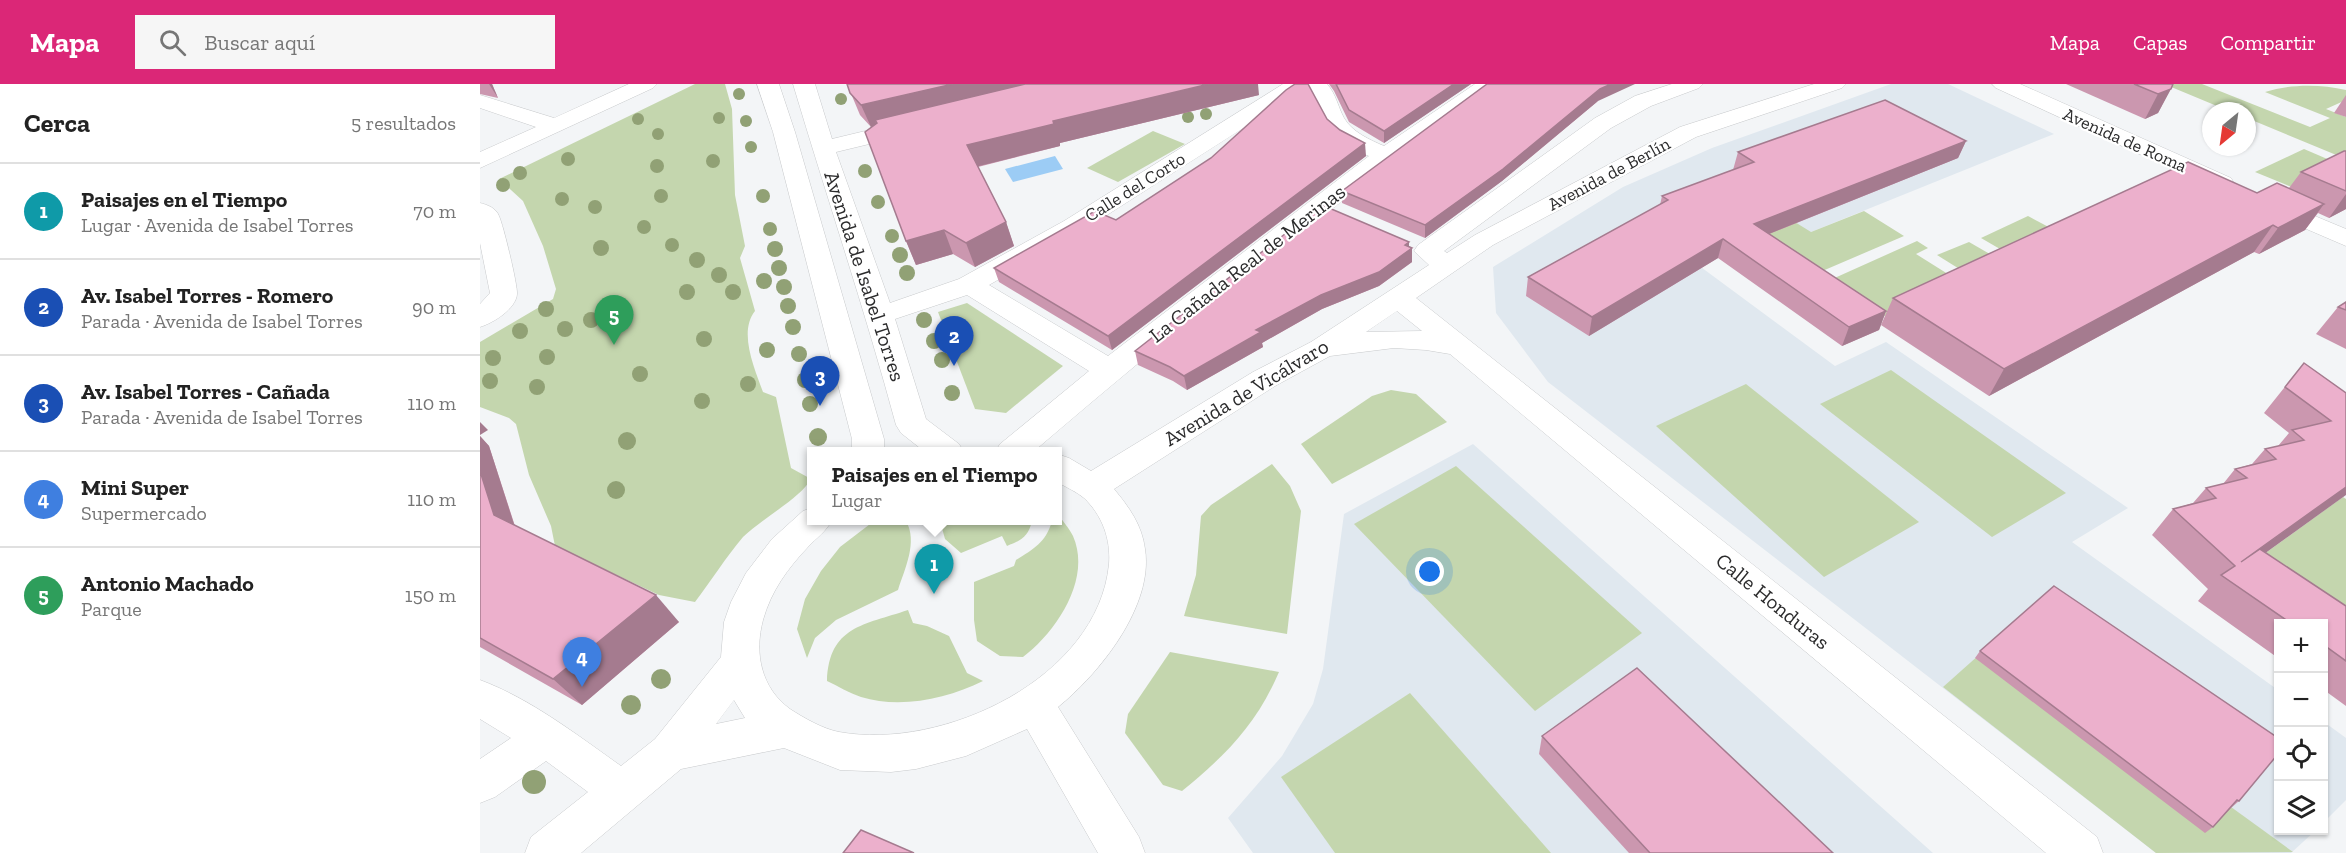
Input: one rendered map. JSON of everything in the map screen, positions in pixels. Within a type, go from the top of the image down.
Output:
[{"type":"street","points":[[480,161],[645,84]]},
{"type":"street","name":"Avenida de Isabel Torres","points":[[768,84],[796,174],[868,439],[868,447]]},
{"type":"street","name":"Avenida de Isabel Torres","points":[[804,84],[823,148],[880,314],[912,425],[941,447]]},
{"type":"street","name":"Calle del Corto","points":[[880,314],[924,302],[969,285],[1073,226],[1298,84]]},
{"type":"street","points":[[1313,84],[1325,95],[1334,122],[1353,139],[1386,155]]},
{"type":"street","name":"La Cañada Real de Merinas","points":[[1017,447],[1109,370],[1330,211],[1386,155],[1490,84]]},
{"type":"street","name":"Avenida de Berlín","points":[[1398,297],[1426,253],[1484,240],[1688,132],[1704,99],[1835,84]]},
{"type":"street","name":"Avenida de Roma","points":[[2003,84],[2346,238]]},
{"type":"street","points":[[1426,253],[1603,123],[1643,102],[1704,99]]},
{"type":"street","points":[[480,100],[556,126]]},
{"type":"street","points":[[823,148],[927,123]]},
{"type":"street","points":[[480,211],[487,216],[504,293],[490,310]]},
{"type":"street","points":[[969,285],[1109,370]]},
{"type":"street","name":"Avenida de Vicálvaro","points":[[1093,486],[1264,379],[1321,349],[1398,297]]},
{"type":"street","name":"Calle Honduras","points":[[1398,297],[2081,853]]},
{"type":"street","name":"Calle Honduras","points":[[1321,349],[1393,338],[1434,340],[1465,350]]},
{"type":"street","points":[[810,525],[787,546],[769,568],[746,614],[741,637],[741,661],[745,681],[753,699],[766,715],[784,729],[837,750],[876,754],[916,750],[957,740],[997,725],[1034,704],[1062,682],[1092,650],[1105,634],[1118,609],[1126,585],[1129,561],[1127,538],[1120,518],[1093,486],[1062,469]]},
{"type":"street","points":[[547,853],[670,752],[741,661]]},
{"type":"street","points":[[480,698],[546,737],[622,792]]},
{"type":"street","points":[[1034,704],[1123,853]]},
{"type":"street","points":[[670,752],[784,729]]},
{"type":"street","points":[[480,783],[546,737]]},
{"type":"shaded area","points":[[1891,84],[1948,84],[2054,134],[1811,232],[1690,259],[1835,366],[1886,342],[2128,508],[2072,542],[2274,687],[2274,835],[2311,835],[2291,853],[2156,853],[1548,382],[1496,313],[1493,267],[1623,187],[1712,148]]},
{"type":"shaded area","points":[[1473,444],[1933,853],[1253,853],[1228,818],[1282,756],[1313,704],[1323,669],[1344,514]]},
{"type":"shaded area","points":[[2328,725],[2346,738],[2346,800],[2328,818]]},
{"type":"green space","points":[[695,84],[725,84],[732,109],[735,195],[745,246],[740,258],[755,311],[748,329],[750,351],[763,392],[776,397],[791,468],[807,477],[807,485],[799,494],[743,537],[695,602],[659,595],[555,546],[551,526],[529,475],[516,424],[509,418],[480,407],[480,342],[553,299],[556,289],[543,246],[523,201],[499,179]]},
{"type":"green space","points":[[2164,84],[2202,84],[2247,102],[2207,102]]},
{"type":"green space","points":[[2305,86],[2346,90],[2346,100],[2326,109],[2346,117],[2346,159],[2256,122],[2256,106],[2310,127],[2330,118],[2265,92],[2285,87]]},
{"type":"green space","points":[[1153,131],[1185,144],[1118,182],[1087,168]]},
{"type":"green space","points":[[2304,149],[2346,167],[2299,190],[2255,172]]},
{"type":"green space","points":[[1864,211],[1904,236],[1806,278],[1746,237],[1790,219],[1811,232]]},
{"type":"green space","points":[[2028,216],[2060,233],[2012,256],[1981,238]]},
{"type":"green space","points":[[1917,241],[1928,248],[1916,254],[1959,281],[1874,321],[1819,285]]},
{"type":"green space","points":[[1969,242],[2002,261],[1969,275],[1937,255]]},
{"type":"green space","points":[[967,303],[1063,366],[1006,413],[975,409],[938,312]]},
{"type":"green space","points":[[1891,370],[2066,493],[1992,537],[1820,404]]},
{"type":"green space","points":[[1746,384],[1919,522],[1824,577],[1656,426]]},
{"type":"green space","points":[[1391,390],[1416,394],[1447,422],[1332,484],[1301,444],[1372,396]]},
{"type":"green space","points":[[1272,464],[1290,486],[1301,511],[1287,634],[1184,616],[1196,575],[1201,516],[1211,505]]},
{"type":"green space","points":[[1456,466],[1642,633],[1535,711],[1354,524]]},
{"type":"green space","points":[[2343,497],[2346,499],[2346,614],[2328,622],[2328,619],[2315,619],[2235,575]]},
{"type":"green space","points":[[1062,520],[1073,536],[1078,553],[1078,570],[1068,603],[1047,634],[1023,657],[1000,656],[977,641],[974,620],[974,582],[1014,566],[1016,560],[1043,540],[1050,525],[1062,525]]},
{"type":"green space","points":[[869,525],[908,525],[911,538],[907,564],[898,590],[836,620],[815,638],[807,658],[797,629],[805,599],[821,571],[840,547]]},
{"type":"green space","points":[[941,525],[1031,525],[1029,531],[1020,540],[1007,546],[1002,536],[961,553],[945,539]]},
{"type":"green space","points":[[908,610],[913,623],[927,626],[949,636],[967,673],[983,681],[939,697],[891,702],[861,697],[827,681],[829,663],[834,649],[842,638],[852,630]]},
{"type":"green space","points":[[1998,638],[2293,852],[2156,853],[1943,687]]},
{"type":"green space","points":[[1170,652],[1279,672],[1260,708],[1238,738],[1226,752],[1182,791],[1163,785],[1125,733],[1128,714]]},
{"type":"green space","points":[[1410,693],[1551,853],[1335,853],[1281,777]]},
{"type":"water","points":[[1055,156],[1063,169],[1013,182],[1005,169]]},
{"type":"building","points":[[847,84],[953,84],[861,105],[850,93]]},
{"type":"building","points":[[1025,84],[1209,84],[1053,121],[1054,124],[967,145],[1006,222],[966,243],[944,230],[906,241],[865,132],[877,123],[875,120]]},
{"type":"building","points":[[1295,84],[1308,84],[1327,119],[1340,130],[1365,143],[1108,336],[994,268],[1095,211],[1116,220],[1211,158]]},
{"type":"building","points":[[1336,84],[1454,84],[1384,131],[1349,110]]},
{"type":"building","points":[[1487,84],[1611,84],[1600,89],[1503,169],[1425,225],[1342,191]]},
{"type":"building","points":[[2134,84],[2173,84],[2171,89],[2158,94]]},
{"type":"building","points":[[1885,100],[1966,141],[1754,224],[1886,311],[1849,327],[1723,239],[1592,317],[1528,277],[1668,200],[1662,196],[1754,162],[1738,152]]},
{"type":"building","points":[[2346,151],[2346,191],[2301,172]]},
{"type":"building","points":[[2188,162],[2257,193],[2277,183],[2324,204],[2278,228],[2273,225],[2004,369],[1893,298]]},
{"type":"building","points":[[1322,205],[1409,242],[1405,245],[1412,248],[1379,272],[1321,295],[1256,330],[1261,332],[1184,376],[1135,351]]},
{"type":"building","points":[[2346,302],[2346,310],[2338,307]]},
{"type":"building","points":[[2304,363],[2346,393],[2346,487],[2241,562],[2260,549],[2346,606],[2346,661],[2328,648],[2328,619],[2285,619],[2221,575],[2235,566],[2173,509],[2216,498],[2206,488],[2247,478],[2235,469],[2276,459],[2265,449],[2304,440],[2292,430],[2331,421],[2285,387]]},
{"type":"building","points":[[480,471],[494,515],[656,595],[553,679],[480,638]]},
{"type":"building","points":[[2054,586],[2274,735],[2274,759],[2239,801],[2237,800],[2213,827],[1980,651]]},
{"type":"building","points":[[1637,668],[1833,853],[1650,853],[1542,736]]},
{"type":"building","points":[[861,830],[914,853],[843,853]]},
{"type":"place","name":"Antonio Machado","points":[[614,345]]},
{"type":"place","name":"Av. Isabel Torres - Romero","points":[[954,366]]},
{"type":"place","name":"Av. Isabel Torres - Cañada","points":[[820,406]]},
{"type":"place","name":"Paisajes en el Tiempo","points":[[934,594]]},
{"type":"place","name":"Mini Super","points":[[582,687]]}]
